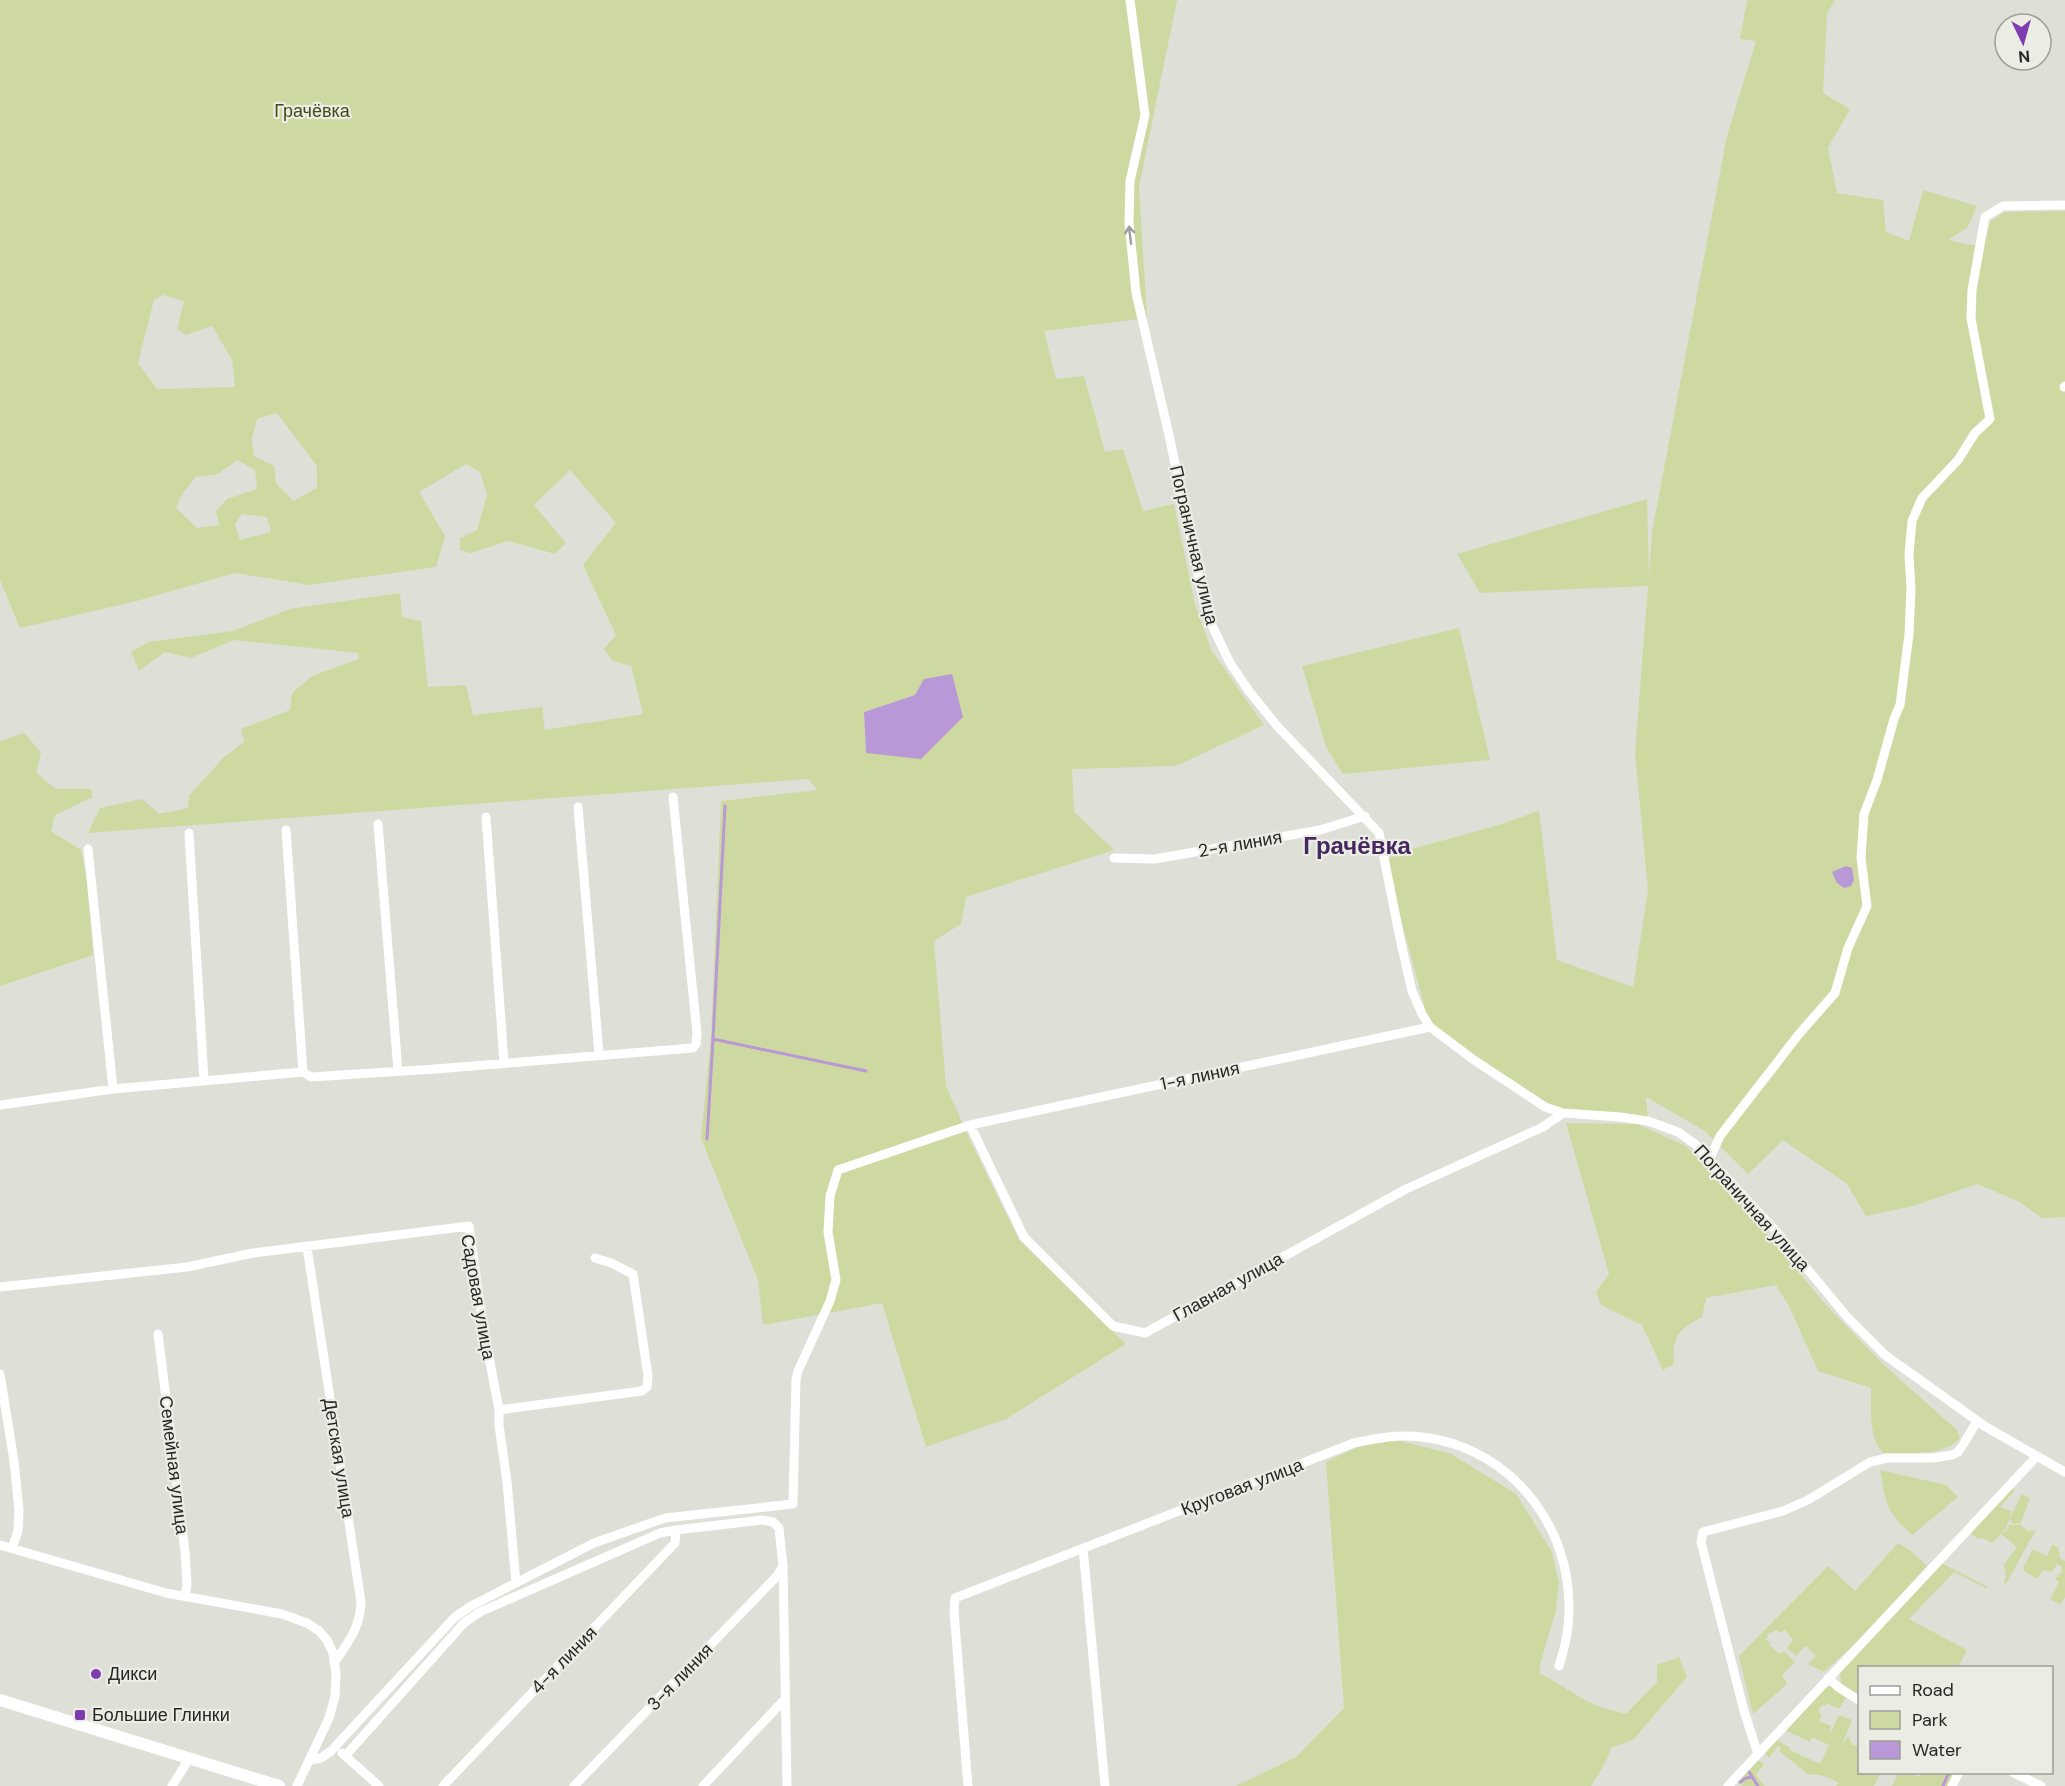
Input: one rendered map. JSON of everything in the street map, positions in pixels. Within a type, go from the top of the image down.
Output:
[{"type":"main road","points":[[0,1700],[279,1786]]},
{"type":"street","name":"Пограничная улица","points":[[1130,0],[1145,115],[1130,181],[1129,223],[1136,293],[1169,435],[1206,613],[1230,663],[1249,691],[1278,727],[1379,833],[1412,991],[1430,1027],[1474,1060],[1545,1107],[1563,1113],[1648,1121],[1678,1132],[1695,1143],[1775,1230],[1836,1305],[1871,1342],[1898,1365],[1977,1421],[2065,1472]]},
{"type":"street","points":[[1710,1158],[1720,1136],[1799,1034],[1835,993],[1848,948],[1867,906],[1861,858],[1864,814],[1877,780],[1901,697],[1909,634],[1911,589],[1909,554],[1912,521],[1922,498],[1958,460],[1975,433],[1990,419],[1971,318],[1972,290],[1985,217],[2003,206],[2065,205]]},
{"type":"street","points":[[0,1105],[113,1089],[204,1080],[303,1072],[311,1077],[688,1049],[696,1044],[697,1033],[673,796]]},
{"type":"street","points":[[578,807],[599,1054]]},
{"type":"street","points":[[486,816],[504,1062]]},
{"type":"street","name":"2-я линия","points":[[1114,858],[1155,859],[1320,830],[1365,816]]},
{"type":"street","points":[[378,824],[398,1071]]},
{"type":"street","points":[[286,830],[303,1072]]},
{"type":"street","points":[[189,833],[204,1080]]},
{"type":"street","points":[[88,849],[113,1089]]},
{"type":"street","name":"1-я линия","points":[[516,1583],[594,1543],[665,1518],[793,1504],[796,1379],[837,1280],[828,1232],[830,1196],[838,1170],[970,1125],[1430,1027]]},
{"type":"street","name":"Главная улица","points":[[970,1125],[1024,1237],[1113,1326],[1145,1333],[1406,1189],[1543,1127],[1563,1113]]},
{"type":"street","name":"Садовая улица","points":[[0,1287],[187,1267],[253,1253],[469,1226],[482,1319],[499,1410],[516,1583]]},
{"type":"street","name":"Детская улица","points":[[307,1247],[361,1602],[356,1629],[334,1663]]},
{"type":"street","points":[[499,1410],[642,1391],[647,1387],[648,1376],[633,1274],[595,1258]]},
{"type":"street","name":"Семейная улица","points":[[158,1334],[187,1568],[185,1596]]},
{"type":"street","points":[[0,1374],[14,1461],[19,1510],[18,1531],[12,1548]]},
{"type":"street","points":[[1758,1754],[1735,1676],[1701,1542],[1701,1534],[1706,1530],[1773,1515],[1793,1507],[1870,1462],[1887,1458],[1933,1458],[1952,1455],[1963,1446],[1977,1421]]},
{"type":"street","name":"Круговая улица","points":[[968,1786],[954,1611],[955,1598],[1354,1443],[1388,1436],[1422,1437],[1448,1442],[1475,1453],[1500,1467],[1523,1488],[1547,1518],[1564,1561],[1569,1608],[1567,1635],[1558,1666]]},
{"type":"street","points":[[1728,1786],[2037,1456]]},
{"type":"street","points":[[346,1755],[464,1623],[480,1612],[660,1533],[762,1520],[773,1522],[779,1528],[783,1566],[787,1786]]},
{"type":"street","name":"4-я линия","points":[[443,1786],[675,1544],[676,1530]]},
{"type":"street","points":[[0,1545],[166,1593],[282,1614],[307,1623],[319,1631],[327,1640],[333,1653],[335,1696],[329,1719],[297,1786]]},
{"type":"street","points":[[1083,1548],[1105,1786]]},
{"type":"street","name":"3-я линия","points":[[574,1786],[777,1576],[783,1566]]},
{"type":"street","points":[[310,1760],[321,1758],[331,1751],[454,1617],[516,1583]]},
{"type":"street","points":[[1828,1678],[1858,1700]]},
{"type":"street","points":[[703,1786],[785,1699]]},
{"type":"street","points":[[331,1751],[346,1755],[379,1786]]},
{"type":"street","points":[[172,1786],[189,1759]]},
{"type":"street","points":[[2014,1774],[2041,1786]]},
{"type":"green space","points":[[0,0],[1177,0],[1139,187],[1147,318],[1044,331],[1056,379],[1084,376],[1105,452],[1123,449],[1143,511],[1174,504],[1195,604],[1211,650],[1264,725],[1176,766],[1072,769],[1074,812],[1114,850],[966,897],[961,924],[934,941],[946,1086],[969,1138],[1019,1240],[1126,1344],[1006,1419],[926,1447],[882,1303],[763,1325],[758,1280],[701,1138],[711,1036],[721,801],[817,790],[808,779],[88,833],[100,808],[142,799],[159,814],[188,808],[189,796],[223,758],[244,742],[241,729],[290,710],[292,693],[312,676],[359,659],[358,653],[234,640],[191,658],[165,652],[139,671],[131,652],[148,642],[233,631],[290,609],[400,593],[402,617],[421,621],[428,687],[466,685],[473,715],[542,707],[545,730],[643,714],[631,666],[613,661],[604,649],[616,635],[583,565],[616,523],[570,470],[534,505],[566,543],[555,554],[509,541],[470,553],[460,550],[460,538],[477,530],[487,495],[480,472],[466,464],[419,492],[445,536],[436,567],[309,585],[235,573],[133,602],[20,628],[0,580]],"holes":[[[163,295],[184,301],[177,329],[186,335],[212,326],[232,360],[235,387],[157,389],[138,363],[154,300]],[[277,413],[317,466],[317,488],[293,501],[276,483],[274,466],[254,456],[252,439],[257,419]],[[237,460],[255,470],[257,489],[227,499],[216,511],[219,525],[197,528],[176,508],[182,494],[196,477],[218,474]],[[242,514],[267,517],[271,532],[240,540],[235,524]],[[915,695],[866,753],[864,712]]]},
{"type":"green space","points":[[1747,0],[1835,0],[1827,14],[1823,93],[1850,109],[1828,148],[1837,193],[1883,200],[1886,232],[1909,241],[1923,190],[1977,206],[1967,228],[1948,240],[1983,247],[1990,222],[2004,212],[2065,211],[2065,1217],[2042,1218],[2018,1201],[1977,1184],[1913,1206],[1866,1216],[1847,1184],[1783,1140],[1748,1174],[1705,1131],[1646,1097],[1648,1121],[1563,1113],[1430,1027],[1385,860],[1404,851],[1492,827],[1539,811],[1557,960],[1633,987],[1648,890],[1635,753],[1648,586],[1480,593],[1457,554],[1647,499],[1649,576],[1652,532],[1727,136],[1756,41],[1740,39]]},
{"type":"green space","points":[[1459,628],[1490,760],[1343,774],[1326,747],[1302,666]]},
{"type":"green space","points":[[24,733],[41,752],[36,773],[56,789],[91,789],[93,797],[55,815],[51,831],[81,850],[87,880],[93,955],[0,986],[0,741]]},
{"type":"green space","points":[[1566,1123],[1637,1124],[1686,1146],[1773,1241],[1826,1305],[1886,1367],[1957,1430],[1960,1438],[1944,1449],[1924,1453],[1883,1453],[1873,1430],[1871,1388],[1818,1371],[1789,1306],[1776,1285],[1706,1298],[1702,1317],[1678,1335],[1674,1347],[1674,1364],[1663,1370],[1642,1325],[1601,1305],[1596,1292],[1609,1274]]},
{"type":"green space","points":[[1397,1440],[1451,1454],[1516,1494],[1552,1552],[1559,1583],[1556,1610],[1540,1665],[1540,1674],[1590,1703],[1626,1714],[1657,1682],[1657,1665],[1679,1657],[1687,1677],[1633,1740],[1610,1748],[1606,1762],[1591,1786],[1236,1786],[1296,1757],[1344,1708],[1326,1462],[1358,1447]]},
{"type":"green space","points":[[1880,1470],[1946,1485],[1958,1497],[1912,1535],[1892,1513]]},
{"type":"green space","points":[[2011,1489],[2015,1490],[2000,1507],[2011,1511],[2009,1519],[2022,1494],[2030,1498],[2021,1523],[2012,1524],[2009,1520],[2006,1528],[1992,1543],[1970,1533]]},
{"type":"green space","points":[[2009,1525],[2021,1525],[2028,1531],[2036,1530],[2006,1584],[2004,1564],[2017,1547],[2001,1534],[2007,1530]]},
{"type":"green space","points":[[1898,1543],[1911,1551],[1927,1566],[1859,1640],[1824,1672],[1808,1664],[1816,1656],[1806,1646],[1796,1656],[1787,1648],[1793,1640],[1785,1630],[1781,1633],[1776,1630],[1767,1634],[1766,1639],[1769,1645],[1780,1654],[1784,1651],[1795,1662],[1782,1675],[1787,1684],[1753,1714],[1739,1656],[1828,1566],[1855,1591]]},
{"type":"green space","points":[[2052,1545],[2058,1547],[2060,1558],[2065,1561],[2065,1597],[2060,1605],[2050,1599],[2059,1582],[2055,1579],[2062,1571],[2062,1567],[2057,1564],[2052,1572],[2043,1570],[2037,1579],[2025,1572],[2023,1568],[2033,1549],[2047,1556]]},
{"type":"green space","points":[[1941,1563],[1988,1589],[1954,1572],[1909,1619],[1967,1650],[1959,1666],[1858,1666],[1858,1697],[1843,1684],[1840,1677],[1841,1672]]},
{"type":"green space","points":[[1826,1686],[1832,1687],[1846,1698],[1839,1709],[1828,1704],[1820,1707],[1819,1712],[1822,1715],[1819,1721],[1831,1726],[1828,1737],[1839,1715],[1852,1720],[1841,1747],[1848,1736],[1852,1744],[1858,1747],[1856,1755],[1858,1756],[1858,1774],[1880,1774],[1874,1786],[1836,1786],[1839,1783],[1828,1778],[1809,1775],[1779,1751],[1781,1748],[1778,1746],[1769,1758],[1765,1753],[1776,1739],[1790,1750],[1820,1764],[1829,1745],[1812,1737],[1810,1742],[1785,1730]]},
{"type":"green space","points":[[1758,1760],[1764,1764],[1756,1775],[1765,1786],[1743,1786],[1738,1781]]},
{"type":"green space","points":[[1898,1774],[1912,1774],[1920,1777],[1922,1774],[1955,1774],[1949,1786],[1892,1786]]},
{"type":"water","points":[[952,674],[963,717],[921,759],[866,753],[864,712],[915,695],[924,679]]},
{"type":"water","points":[[1846,866],[1852,868],[1854,880],[1851,886],[1844,888],[1837,883],[1832,872]]},
{"type":"waterway","points":[[725,806],[713,1039],[866,1071]]},
{"type":"waterway","points":[[707,1139],[713,1039]]},
{"type":"waterway","points":[[1749,1772],[1758,1786]]},
{"type":"waterway","points":[[1943,1786],[1948,1774]]},
{"type":"waterway","points":[[1740,1782],[1752,1777]]},
{"type":"place","name":"Дикси","points":[[96,1674]]},
{"type":"place","name":"Большие Глинки","points":[[80,1715]]},
{"type":"district","name":"Грачёвка","points":[[1357,846]]}]
